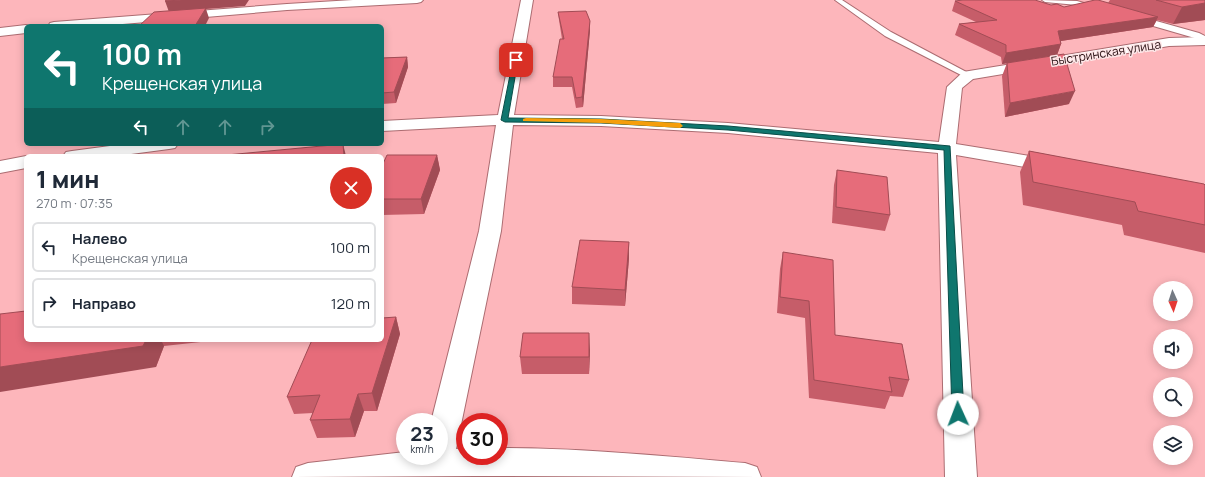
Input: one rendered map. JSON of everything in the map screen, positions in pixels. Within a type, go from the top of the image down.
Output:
[{"type":"street","points":[[78,24],[271,8],[417,0]]},
{"type":"street","points":[[448,415],[490,231],[505,120],[527,0]]},
{"type":"street","points":[[0,32],[24,29]]},
{"type":"street","name":"Быстринская улица","points":[[968,75],[1169,42],[1205,40]]},
{"type":"street","points":[[961,477],[947,148],[955,87],[968,75]]},
{"type":"street","points":[[384,126],[505,120],[601,121],[728,128],[947,148],[1072,169]]},
{"type":"street","points":[[88,154],[153,146]]},
{"type":"street","points":[[0,166],[24,162]]},
{"type":"street","points":[[448,463],[544,462],[745,477]]},
{"type":"street","points":[[308,477],[419,465]]},
{"type":"lane","points":[[838,0],[888,34],[968,75]]},
{"type":"lane","points":[[1045,0],[1077,3],[1100,8]]},
{"type":"lane","points":[[1129,16],[1196,35],[1205,40]]},
{"type":"building","points":[[1035,0],[1051,5],[1057,4],[1064,7],[1098,0],[1158,17],[1058,31],[1061,44],[1006,53],[1006,45],[959,24],[997,20],[955,1]]},
{"type":"building","points":[[1156,0],[1205,0],[1205,3],[1182,7]]},
{"type":"building","points":[[206,8],[196,24],[141,24],[154,12]]},
{"type":"building","points":[[586,11],[590,21],[582,97],[576,98],[572,77],[553,77],[560,39],[564,39],[558,12]]},
{"type":"building","points":[[1064,54],[1075,91],[1010,103],[1007,63]]},
{"type":"building","points":[[407,57],[394,92],[384,93],[384,58]]},
{"type":"building","points":[[322,146],[343,146],[344,154],[237,154]]},
{"type":"building","points":[[1029,151],[1204,184],[1205,225],[1138,211],[1135,202],[1033,182]]},
{"type":"building","points":[[387,155],[437,155],[421,199],[384,199],[384,162]]},
{"type":"building","points":[[837,170],[887,177],[890,215],[836,207]]},
{"type":"building","points":[[580,240],[629,242],[625,290],[572,287]]},
{"type":"building","points":[[783,252],[833,260],[835,335],[902,344],[909,380],[889,377],[892,392],[814,380],[809,301],[780,297]]},
{"type":"building","points":[[24,311],[24,342],[145,342],[143,346],[0,367],[0,314]]},
{"type":"building","points":[[396,317],[372,393],[358,394],[350,419],[310,420],[320,395],[287,397],[311,342],[384,342],[384,318]]},
{"type":"building","points":[[523,333],[589,333],[589,357],[520,357]]},
{"type":"slow traffic","points":[[526,120],[601,121],[680,126]]},
{"type":"route","points":[[516,60],[505,120],[601,121],[728,128],[947,148],[958,414]]}]
